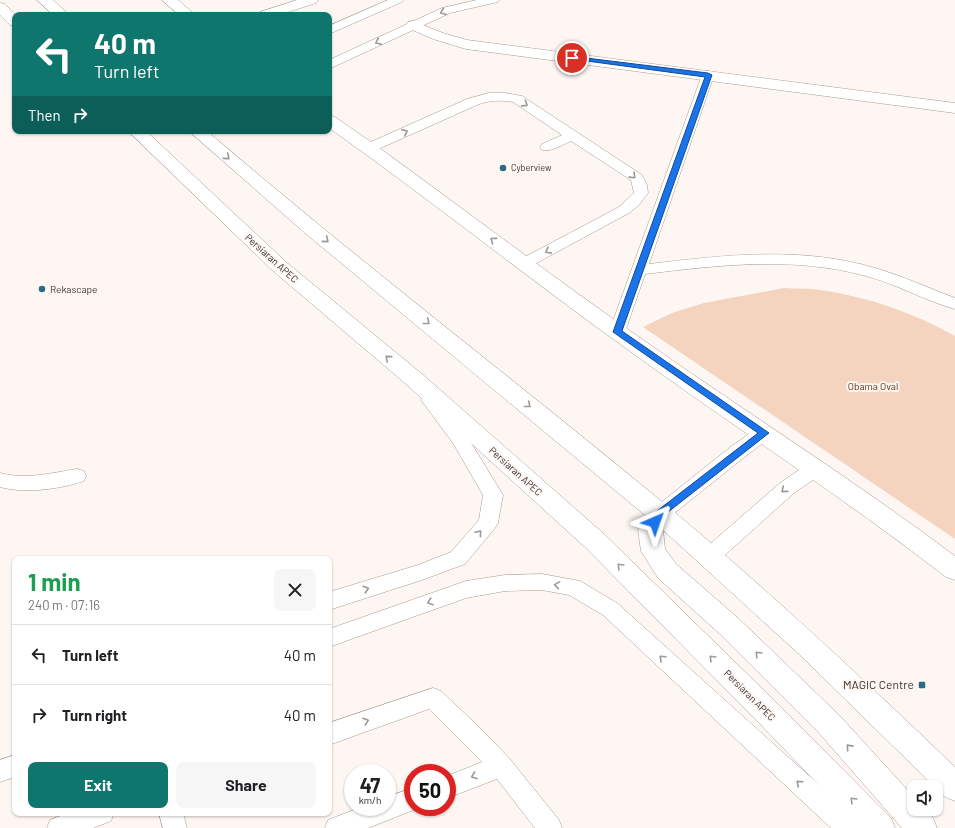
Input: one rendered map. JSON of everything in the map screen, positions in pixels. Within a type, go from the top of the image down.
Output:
[{"type":"main road","points":[[169,0],[184,12]]},
{"type":"main road","points":[[274,12],[311,0]]},
{"type":"main road","points":[[0,6],[12,19]]},
{"type":"main road","points":[[413,25],[438,36],[466,44],[955,108]]},
{"type":"main road","points":[[332,122],[617,332],[816,468],[955,570]]},
{"type":"main road","name":"Persiaran APEC","points":[[139,134],[279,266],[414,379],[595,541],[771,716],[880,828]]},
{"type":"main road","points":[[201,134],[329,242],[660,514],[792,630],[955,787]]},
{"type":"main road","points":[[660,514],[650,530],[653,551],[667,571],[729,626],[829,724],[922,828]]},
{"type":"lane","points":[[332,29],[398,0]]},
{"type":"lane","points":[[332,64],[446,10],[494,0]]},
{"type":"lane","points":[[617,332],[708,75]]},
{"type":"lane","points":[[369,148],[472,102],[483,98],[507,96],[517,98],[637,178],[641,193],[634,202],[624,210],[524,264]]},
{"type":"lane","points":[[547,147],[573,135]]},
{"type":"lane","points":[[639,270],[704,262],[787,258],[822,262],[872,272],[955,304]]},
{"type":"lane","points":[[939,298],[955,290]]},
{"type":"lane","points":[[332,600],[422,572],[458,558],[488,523],[493,496],[459,438],[414,379]]},
{"type":"lane","points":[[660,514],[740,450],[764,433]]},
{"type":"lane","points":[[709,557],[787,488],[816,468]]},
{"type":"lane","points":[[0,480],[9,484],[76,476]]},
{"type":"lane","points":[[332,637],[466,590],[505,583],[542,582],[573,587],[610,609],[849,828]]},
{"type":"lane","points":[[332,733],[433,698],[501,766],[550,828]]},
{"type":"lane","points":[[456,784],[501,766]]},
{"type":"lane","points":[[0,771],[12,767]]},
{"type":"lane","points":[[337,828],[404,802]]},
{"type":"lane","points":[[59,828],[92,816]]},
{"type":"lane","points":[[172,816],[175,828]]},
{"type":"green space","name":"Obama Oval","points":[[784,288],[821,290],[856,297],[907,313],[955,336],[955,539],[643,327],[672,313],[704,303]]},
{"type":"place","name":"Cyberview","points":[[503,168]]},
{"type":"place","name":"Rekascape","points":[[42,289]]},
{"type":"place","name":"MAGIC Centre","points":[[922,685]]},
{"type":"route","points":[[572,58],[708,75],[617,332],[764,433],[740,450],[660,514],[655,522]]}]
